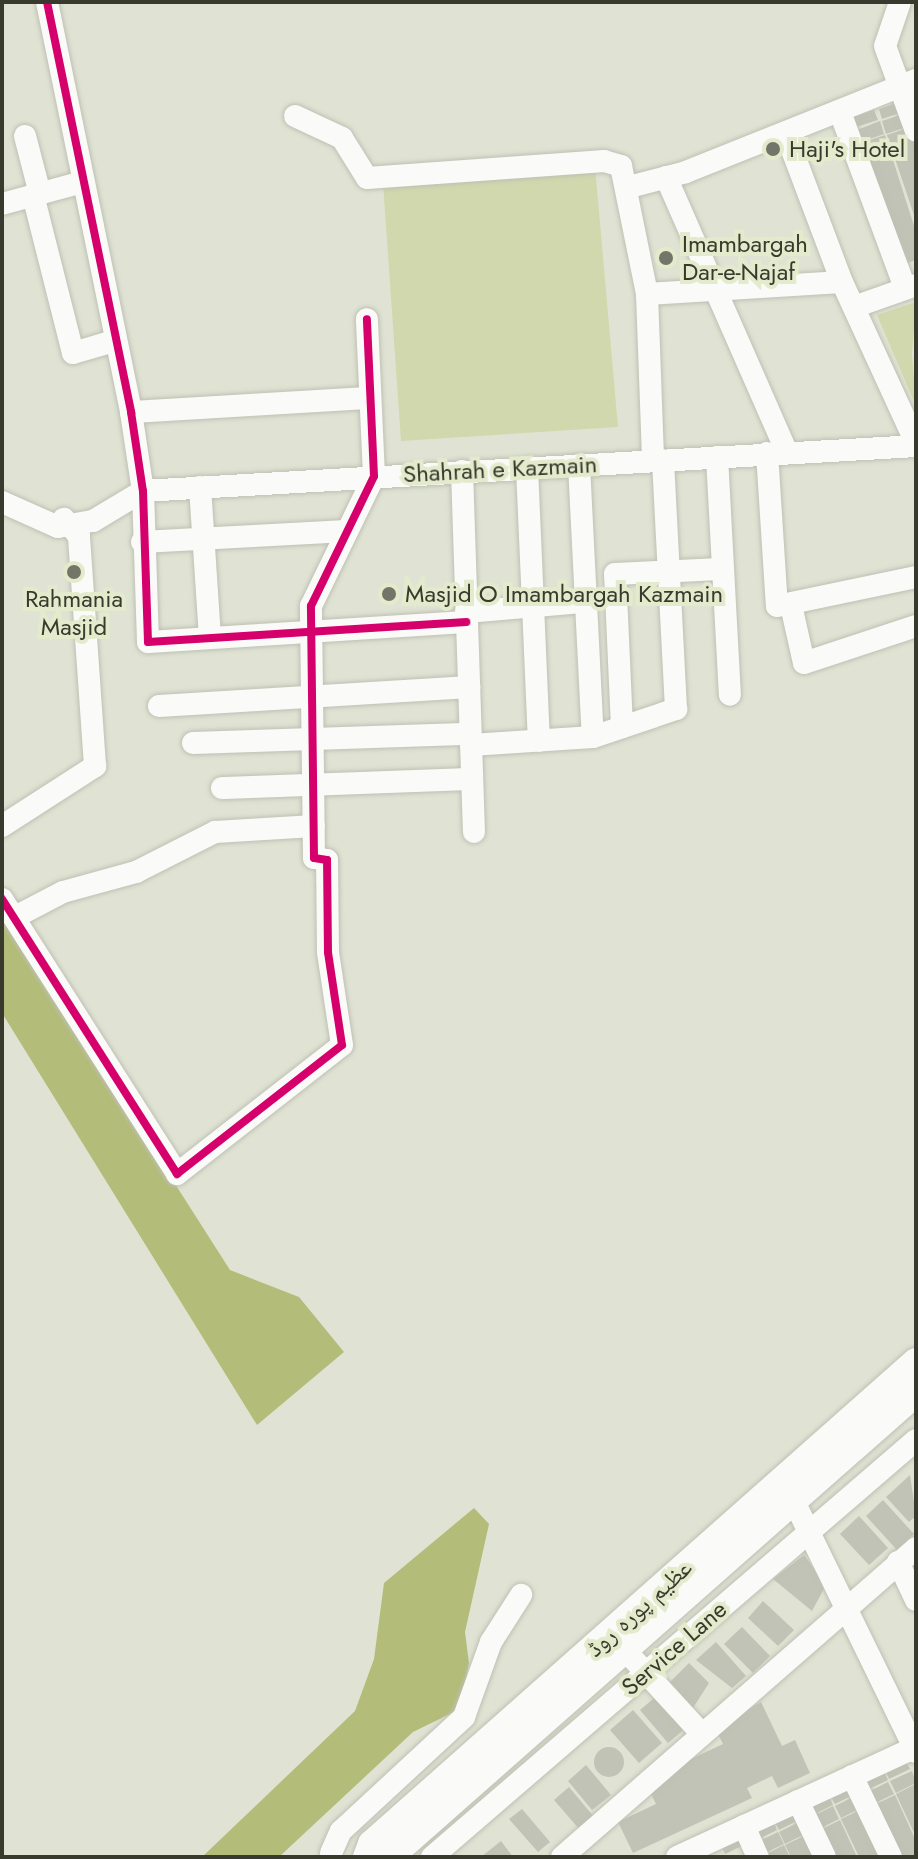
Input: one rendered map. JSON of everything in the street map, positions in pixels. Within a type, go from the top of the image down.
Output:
[{"type":"main road","name":"عظیم پورہ روڈ","points":[[379,1854],[624,1649],[916,1362]]},
{"type":"main road","name":"عظیم پورہ روڈ","points":[[379,1854],[788,1490],[916,1392]]},
{"type":"street","points":[[47,2],[79,183],[131,412],[143,491],[142,542],[148,642],[313,633],[583,602]]},
{"type":"street","points":[[900,2],[885,35],[908,82],[916,131]]},
{"type":"street","points":[[629,187],[786,134],[908,82]]},
{"type":"street","points":[[840,112],[910,287],[854,307]]},
{"type":"street","points":[[193,743],[539,741],[593,737],[676,709],[647,294],[629,187],[621,166],[604,161],[363,177],[342,138],[295,116]]},
{"type":"street","points":[[786,134],[842,282],[916,444]]},
{"type":"street","points":[[25,136],[73,353],[114,341]]},
{"type":"street","points":[[666,177],[716,290],[777,453],[777,606],[916,577]]},
{"type":"street","points":[[2,204],[79,183]]},
{"type":"street","points":[[647,294],[842,282]]},
{"type":"street","points":[[314,826],[215,832],[136,872],[9,908],[173,1172],[181,1173],[342,1045],[328,952],[327,860],[314,858],[314,826],[314,786],[313,740],[313,633],[311,606],[342,531],[374,476],[367,319]]},
{"type":"street","points":[[131,412],[369,398]]},
{"type":"street","name":"Shahrah e Kazmain","points":[[66,525],[143,491],[916,444]]},
{"type":"street","points":[[717,457],[720,569],[730,695]]},
{"type":"street","points":[[579,465],[583,602],[593,737]]},
{"type":"street","points":[[527,468],[530,607],[539,741]]},
{"type":"street","points":[[462,471],[474,832]]},
{"type":"street","points":[[200,487],[210,637]]},
{"type":"street","points":[[2,490],[66,525],[90,626],[95,766],[2,826]]},
{"type":"street","points":[[2,502],[66,525]]},
{"type":"street","points":[[2,519],[42,537],[66,525]]},
{"type":"street","points":[[142,542],[342,531]]},
{"type":"street","points":[[622,727],[615,574],[720,569]]},
{"type":"street","points":[[791,605],[804,663],[916,626]]},
{"type":"street","points":[[159,706],[313,699],[469,687]]},
{"type":"street","points":[[222,788],[472,779]]},
{"type":"street","name":"Service Lane","points":[[432,1857],[916,1440]]},
{"type":"street","points":[[686,1855],[915,1749],[788,1490]]},
{"type":"street","points":[[562,1857],[845,1606],[907,1555],[916,1600]]},
{"type":"street","points":[[325,1855],[341,1831],[464,1717],[491,1642],[521,1595]]},
{"type":"street","points":[[624,1649],[701,1733]]},
{"type":"street","points":[[852,1776],[891,1857]]},
{"type":"street","points":[[798,1801],[825,1857]]},
{"type":"street","points":[[744,1826],[758,1857]]},
{"type":"street","points":[[325,1855],[379,1854]]},
{"type":"shaded area","points":[[595,166],[618,427],[401,441],[383,183]]},
{"type":"shaded area","points":[[916,302],[912,354],[916,406],[877,315]]},
{"type":"shaded area","points":[[2,913],[230,1270],[299,1297],[344,1352],[257,1425],[2,1013]]},
{"type":"shaded area","points":[[474,1508],[489,1524],[465,1632],[469,1663],[460,1709],[413,1732],[279,1857],[202,1857],[355,1711],[374,1659],[384,1583]]},
{"type":"building","points":[[900,102],[903,112],[882,119],[879,109]]},
{"type":"building","points":[[874,110],[878,120],[856,127],[853,117]]},
{"type":"building","points":[[906,113],[910,126],[886,134],[882,121]]},
{"type":"building","points":[[880,121],[884,134],[861,142],[857,130]]},
{"type":"building","points":[[910,127],[916,143],[916,221],[887,135]]},
{"type":"building","points":[[885,135],[916,232],[916,260],[902,265],[861,143]]},
{"type":"building","points":[[910,1475],[916,1516],[909,1522],[886,1497]]},
{"type":"building","points":[[883,1500],[914,1534],[897,1550],[866,1516]]},
{"type":"building","points":[[859,1516],[888,1548],[869,1565],[840,1534]]},
{"type":"building","points":[[804,1555],[826,1585],[812,1611],[773,1579]]},
{"type":"building","points":[[763,1601],[794,1630],[778,1646],[748,1618]]},
{"type":"building","points":[[742,1627],[770,1656],[753,1673],[724,1644]]},
{"type":"building","points":[[716,1642],[746,1676],[732,1688],[696,1660]]},
{"type":"building","points":[[689,1663],[709,1683],[693,1708],[669,1683]]},
{"type":"building","points":[[659,1694],[687,1727],[668,1743],[640,1710]]},
{"type":"building","points":[[761,1702],[782,1746],[795,1740],[810,1773],[778,1788],[772,1776],[747,1788],[752,1798],[633,1853],[618,1822],[656,1804],[649,1790],[657,1775],[723,1744],[715,1728]]},
{"type":"building","points":[[633,1710],[662,1743],[639,1763],[610,1730]]},
{"type":"building","points":[[609,1747],[620,1751],[624,1762],[620,1773],[609,1777],[598,1773],[594,1762],[598,1751]]},
{"type":"building","points":[[905,1760],[910,1769],[889,1779],[885,1769]]},
{"type":"building","points":[[586,1765],[611,1795],[592,1810],[568,1781]]},
{"type":"building","points":[[883,1770],[888,1780],[865,1791],[861,1781]]},
{"type":"building","points":[[912,1771],[916,1783],[896,1793],[890,1781]]},
{"type":"building","points":[[888,1782],[894,1794],[871,1805],[866,1793]]},
{"type":"building","points":[[850,1784],[855,1794],[835,1804],[830,1795]]},
{"type":"building","points":[[916,1784],[916,1837],[896,1794]]},
{"type":"building","points":[[569,1787],[594,1817],[580,1830],[554,1800]]},
{"type":"building","points":[[828,1795],[833,1805],[811,1816],[806,1806]]},
{"type":"building","points":[[857,1795],[863,1807],[841,1818],[835,1806]]},
{"type":"building","points":[[895,1795],[916,1841],[916,1857],[897,1857],[872,1806]]},
{"type":"building","points":[[833,1806],[839,1819],[817,1830],[811,1817]]},
{"type":"building","points":[[864,1808],[887,1857],[859,1857],[841,1819]]},
{"type":"building","points":[[522,1809],[550,1842],[538,1852],[509,1819]]},
{"type":"building","points":[[795,1810],[799,1820],[779,1830],[774,1820]]},
{"type":"building","points":[[840,1820],[857,1857],[831,1857],[818,1831]]},
{"type":"building","points":[[773,1821],[777,1830],[755,1841],[750,1832]]},
{"type":"building","points":[[801,1821],[807,1833],[785,1844],[779,1832]]},
{"type":"building","points":[[778,1832],[784,1844],[761,1855],[755,1843]]},
{"type":"building","points":[[808,1834],[819,1857],[791,1857],[785,1845]]},
{"type":"building","points":[[741,1835],[746,1844],[725,1854],[721,1845]]},
{"type":"building","points":[[501,1841],[513,1857],[481,1857]]},
{"type":"building","points":[[784,1845],[790,1857],[760,1857]]},
{"type":"cycle path","points":[[47,2],[131,412],[143,491],[148,642],[466,622]]},
{"type":"cycle path","points":[[2,899],[177,1174],[342,1045],[328,952],[327,860],[314,858],[311,606],[374,476],[367,319]]},
{"type":"place","name":"Haji's Hotel","points":[[773,149]]},
{"type":"place","name":"Imambargah Dar-e-Najaf","points":[[666,258]]},
{"type":"place","name":"Rahmania Masjid","points":[[74,572]]},
{"type":"place","name":"Masjid O Imambargah Kazmain","points":[[389,594]]}]
